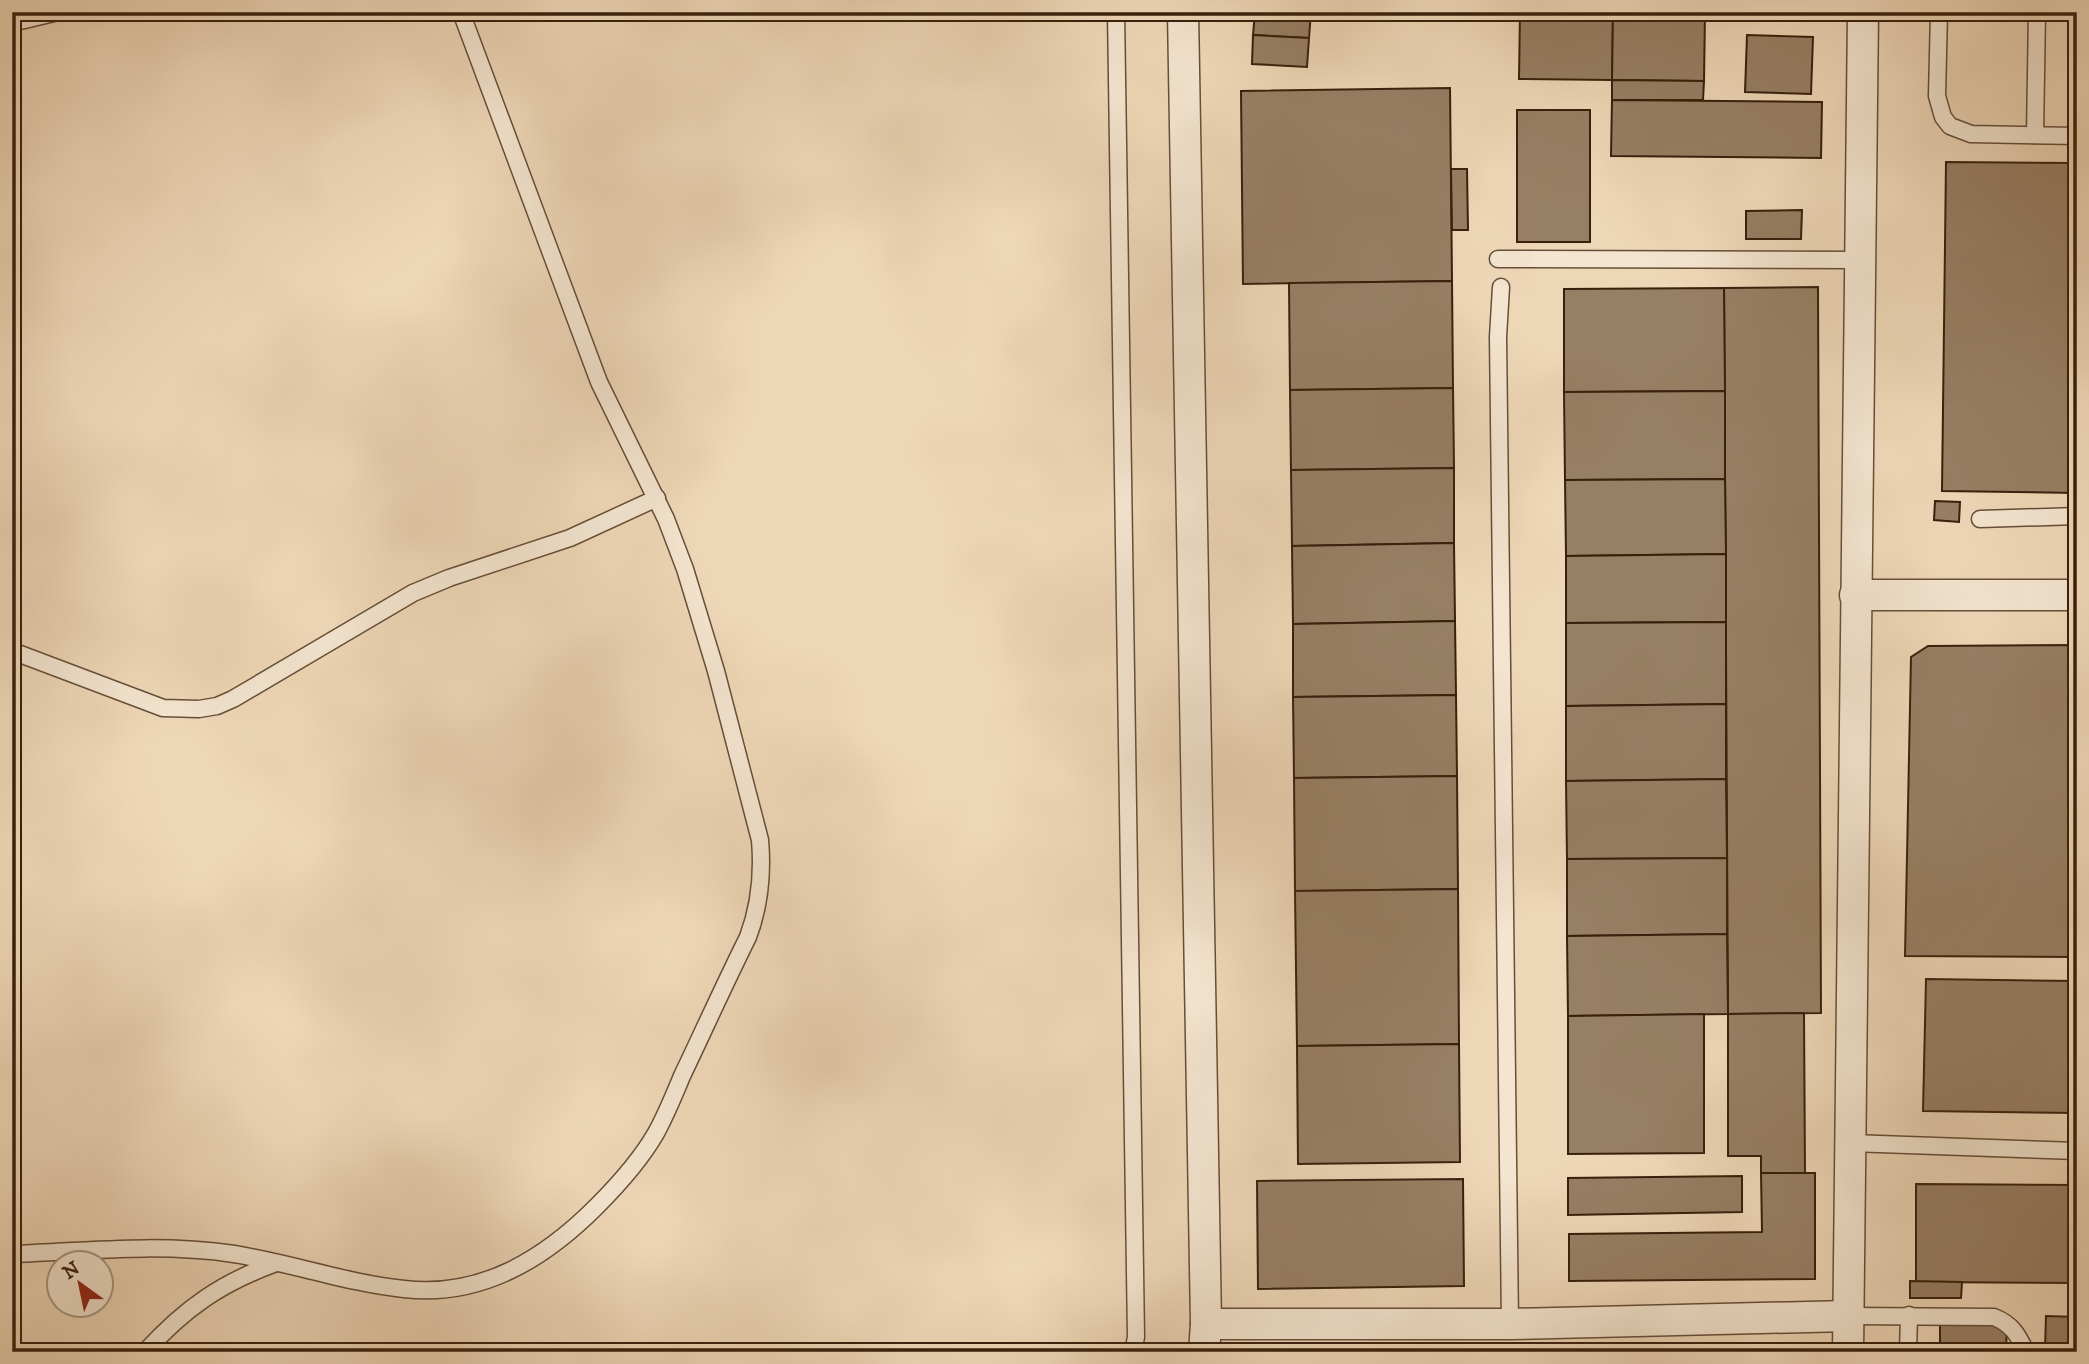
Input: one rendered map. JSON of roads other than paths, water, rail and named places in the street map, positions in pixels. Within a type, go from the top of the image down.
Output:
[{"type":"street","points":[[1183,12],[1205,1338],[1510,1324],[1848,1316]]},
{"type":"street","points":[[1848,1352],[1863,12]]},
{"type":"street","points":[[1856,594],[2077,596]]},
{"type":"lane","points":[[12,23],[58,12]]},
{"type":"lane","points":[[12,1254],[161,1248],[234,1254],[405,1289],[435,1290],[465,1287],[515,1270],[538,1257],[575,1229],[608,1196],[656,1133],[756,915],[762,866],[760,841],[716,671],[685,569],[657,498],[599,382],[461,12]]},
{"type":"lane","points":[[1116,12],[1136,1337],[1133,1352]]},
{"type":"lane","points":[[1938,12],[1937,96],[1943,117],[1950,126],[1971,134],[2077,136]]},
{"type":"lane","points":[[2035,135],[2037,12]]},
{"type":"lane","points":[[1498,259],[1860,260]]},
{"type":"lane","points":[[1501,288],[1499,337],[1510,1324]]},
{"type":"lane","points":[[12,651],[163,708],[181,710],[216,706],[248,691],[413,593],[449,578],[570,538],[657,498]]},
{"type":"lane","points":[[1980,519],[2077,516]]},
{"type":"lane","points":[[1851,1143],[2077,1150]]},
{"type":"lane","points":[[145,1352],[185,1311],[213,1291],[243,1275],[276,1263]]},
{"type":"lane","points":[[1908,1352],[1909,1315]]},
{"type":"lane","points":[[1848,1316],[1994,1317],[2015,1330],[2026,1352]]}]
